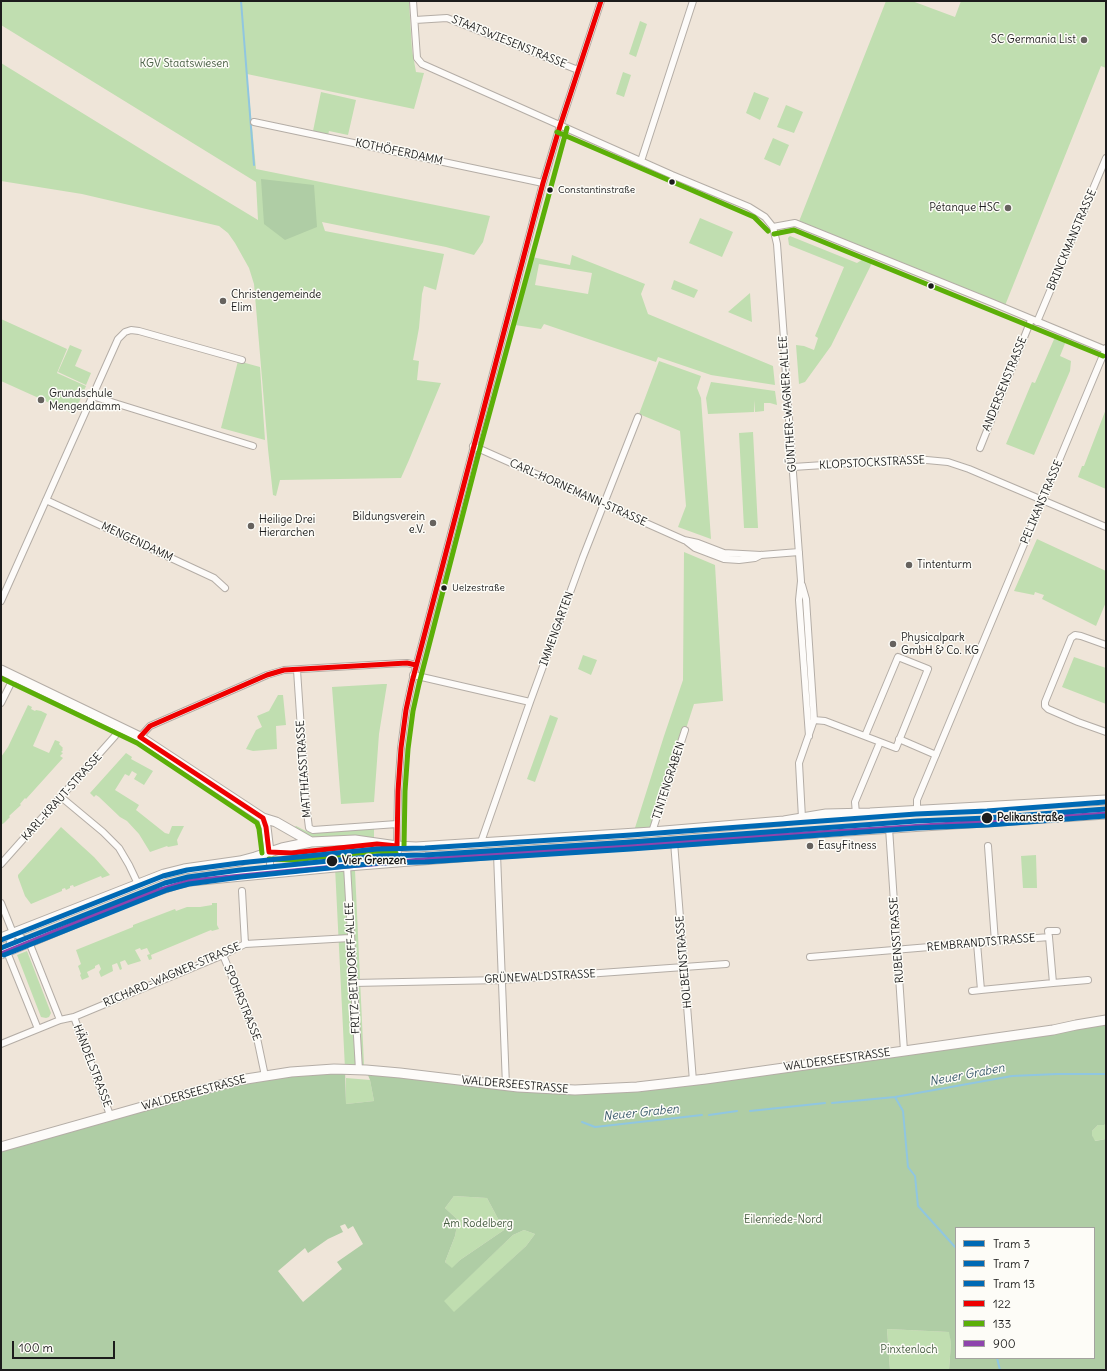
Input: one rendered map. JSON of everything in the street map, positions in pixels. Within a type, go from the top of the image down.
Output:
[{"type":"main road","points":[[1,670],[140,737],[263,818],[276,822],[311,842]]},
{"type":"main road","points":[[1,938],[164,874],[184,869],[240,861],[288,846],[311,842],[355,840],[416,847],[652,832],[784,821],[820,814],[856,814],[1106,800]]},
{"type":"main road","points":[[917,811],[917,827]]},
{"type":"main road","points":[[4,953],[141,896],[190,881],[497,854],[1106,814]]},
{"type":"main road","points":[[263,818],[266,827],[269,852]]},
{"type":"main road","points":[[802,818],[803,833]]},
{"type":"main road","name":"WALDERSEESTRASSE","points":[[1,1147],[216,1086],[264,1076],[311,1070],[359,1070],[400,1073],[506,1086],[575,1090],[637,1087],[693,1081],[1054,1030],[1076,1024],[1106,1020]]},
{"type":"street","points":[[413,1],[418,58],[422,64],[560,126],[758,211],[773,227],[795,223],[1106,350]]},
{"type":"street","points":[[400,863],[397,846],[397,824],[401,748],[406,710],[413,675],[543,183],[601,1]]},
{"type":"street","points":[[641,161],[693,1]]},
{"type":"street","name":"STAATSWIESENSTRASSE","points":[[415,20],[447,18],[578,70]]},
{"type":"street","name":"KOTHÖFERDAMM","points":[[254,122],[543,183]]},
{"type":"street","name":"BRINCKMANSTRASSE","points":[[1034,321],[1106,158]]},
{"type":"street","name":"GÜNTHER-WAGNER-ALLEE","points":[[773,227],[777,244],[799,552],[801,581],[799,600],[809,736]]},
{"type":"street","name":"ANDERSENSTRASSE","points":[[980,448],[1034,321]]},
{"type":"street","points":[[1,601],[118,339],[125,332],[131,330],[139,331],[242,360]]},
{"type":"street","name":"PELIKANSTRASSE","points":[[917,811],[917,800],[1106,350]]},
{"type":"street","points":[[92,396],[253,446]]},
{"type":"street","name":"IMMENGARTEN","points":[[481,842],[530,702],[603,504],[638,418]]},
{"type":"street","name":"CARL-HORNEMANN-STRASSE","points":[[473,446],[684,540],[695,548],[724,559],[739,560],[755,558],[761,555],[799,552]]},
{"type":"street","name":"KLOPSTOCKSTRASSE","points":[[792,467],[916,459],[931,459],[948,462],[960,465],[1106,527]]},
{"type":"street","name":"MENGENDAMM","points":[[46,500],[214,578],[226,588]]},
{"type":"street","name":"GÜNTHER-WAGNER-ALLEE","points":[[801,581],[806,599],[814,720],[799,763],[802,818]]},
{"type":"street","points":[[1106,645],[1081,636],[1075,635],[1071,638],[1045,702],[1045,706],[1048,709],[1078,722],[1106,732]]},
{"type":"street","points":[[814,720],[825,721],[896,748],[928,669],[898,657],[865,736]]},
{"type":"street","points":[[140,737],[150,726],[267,675],[284,670],[407,663],[416,665]]},
{"type":"street","name":"MATTHIASSTRASSE","points":[[297,670],[309,828],[313,830],[397,824]]},
{"type":"street","points":[[413,675],[530,702]]},
{"type":"street","points":[[1,702],[14,677]]},
{"type":"street","name":"KARL-KRAUT-STRASSE","points":[[1,864],[115,736],[120,727]]},
{"type":"street","name":"TINTENGRABEN","points":[[652,832],[685,730]]},
{"type":"street","points":[[899,739],[936,755]]},
{"type":"street","points":[[856,814],[856,802],[880,742]]},
{"type":"street","points":[[61,797],[103,832],[119,848],[138,884]]},
{"type":"street","name":"RUBENSSTRASSE","points":[[888,828],[898,950],[904,1051]]},
{"type":"street","name":"HOLBEINSTRASSE","points":[[674,842],[693,1081]]},
{"type":"street","points":[[988,846],[996,942]]},
{"type":"street","points":[[269,852],[271,874]]},
{"type":"street","points":[[497,854],[506,1086]]},
{"type":"street","name":"FRITZ-BEINDORFF-ALLEE","points":[[347,866],[350,938],[359,1070]]},
{"type":"street","points":[[242,891],[245,944]]},
{"type":"street","points":[[1,903],[13,933],[29,942],[60,1020]]},
{"type":"street","name":"REMBRANDTSTRASSE","points":[[810,957],[1049,937],[1048,931],[1057,931]]},
{"type":"street","points":[[13,933],[4,953],[38,1029]]},
{"type":"street","points":[[1049,937],[1053,983]]},
{"type":"street","name":"RICHARD-WAGNER-STRASSE","points":[[1,1044],[60,1020],[74,1017],[245,944],[350,938]]},
{"type":"street","points":[[977,943],[981,990]]},
{"type":"street","name":"SPOHRSTRASSE","points":[[222,955],[257,1038],[264,1076]]},
{"type":"street","name":"GRÜNEWALDSTRASSE","points":[[353,984],[502,980],[726,964]]},
{"type":"street","points":[[972,991],[1088,980]]},
{"type":"street","name":"HÄNDELSTRASSE","points":[[74,1017],[110,1115]]},
{"type":"green space","name":"KGV Staatswiesen","points":[[1,1],[409,1],[412,50],[416,72],[424,73],[414,109],[247,74],[256,169],[490,216],[483,242],[474,255],[446,247],[322,222],[325,231],[444,254],[436,290],[424,286],[419,328],[413,360],[419,361],[417,380],[441,383],[401,478],[280,480],[276,496],[273,495],[254,284],[249,268],[235,243],[228,233],[219,226],[82,194],[1,181],[1,63],[258,220],[256,182],[1,25]]},
{"type":"green space","points":[[886,1],[912,1],[955,17],[961,1],[1106,1],[1106,68],[1101,66],[1004,308],[798,224]]},
{"type":"green space","points":[[640,21],[647,24],[636,57],[629,54]]},
{"type":"green space","points":[[623,72],[631,75],[624,97],[616,94]]},
{"type":"green space","points":[[321,92],[356,100],[348,135],[329,131],[328,135],[313,131]]},
{"type":"green space","points":[[754,92],[769,98],[760,120],[746,113]]},
{"type":"green space","points":[[786,105],[803,112],[794,133],[777,127]]},
{"type":"green space","points":[[773,138],[789,145],[780,166],[764,159]]},
{"type":"green space","points":[[261,179],[314,185],[317,227],[285,240],[264,224]]},
{"type":"green space","points":[[700,218],[733,232],[722,257],[689,243]]},
{"type":"green space","points":[[790,236],[857,263],[863,259],[872,263],[831,346],[805,382],[799,384],[796,345],[814,350],[818,338],[815,336],[844,267],[789,245],[788,238]]},
{"type":"green space","points":[[572,255],[645,284],[641,294],[648,314],[773,366],[775,385],[711,375],[658,357],[656,362],[544,324],[541,329],[515,325],[532,257],[570,265]],"holes":[[[539,264],[592,273],[588,294],[535,285]]]},
{"type":"green space","points":[[674,280],[698,290],[694,298],[671,289]]},
{"type":"green space","points":[[750,293],[752,322],[728,312]]},
{"type":"green space","points":[[1,319],[67,349],[57,373],[86,386],[74,414],[1,381]]},
{"type":"green space","points":[[1055,337],[1066,341],[1060,356],[1071,361],[1070,371],[1034,455],[1006,444],[1032,382],[1035,383]]},
{"type":"green space","points":[[70,345],[82,350],[75,366],[91,373],[86,385],[58,372]]},
{"type":"green space","points":[[238,361],[260,367],[265,440],[221,428]]},
{"type":"green space","points":[[659,361],[701,376],[697,388],[701,398],[711,539],[678,527],[686,506],[680,431],[639,414]]},
{"type":"green space","points":[[711,382],[775,391],[777,405],[764,403],[764,411],[755,412],[754,400],[754,412],[708,414],[706,398]]},
{"type":"green space","points":[[1106,409],[1106,489],[1078,477],[1082,466],[1084,466]]},
{"type":"green space","points":[[753,432],[758,528],[744,528],[739,433]]},
{"type":"green space","points":[[1037,539],[1106,571],[1106,602],[1096,626],[1042,599],[1044,595],[1035,592],[1034,595],[1014,591]]},
{"type":"green space","points":[[684,552],[715,565],[723,701],[694,704],[654,827],[634,831],[683,680]]},
{"type":"green space","points":[[583,655],[597,660],[591,675],[578,669]]},
{"type":"green space","points":[[1074,657],[1106,668],[1106,704],[1062,687]]},
{"type":"green space","points":[[387,684],[379,734],[374,802],[341,804],[332,687]]},
{"type":"green space","points":[[278,695],[283,695],[286,725],[276,726],[277,749],[253,751],[246,749],[256,730],[262,727],[257,716],[269,711]]},
{"type":"green space","points":[[28,705],[35,711],[41,711],[47,714],[33,746],[49,753],[55,740],[60,742],[59,744],[63,748],[61,752],[63,753],[60,756],[63,758],[1,825],[1,757],[8,747]]},
{"type":"green space","points":[[550,715],[558,718],[535,782],[527,779]]},
{"type":"green space","points":[[126,753],[132,757],[131,759],[153,771],[144,785],[134,779],[137,774],[132,771],[129,776],[125,774],[115,790],[139,805],[136,810],[165,833],[169,834],[172,826],[184,826],[177,840],[178,845],[167,846],[150,852],[139,834],[127,821],[120,817],[99,797],[96,795],[94,797],[90,793]]},
{"type":"green space","points":[[296,826],[308,832],[374,828],[374,839],[313,837],[303,835],[292,829]]},
{"type":"green space","points":[[61,827],[94,857],[110,875],[102,878],[101,876],[74,887],[73,885],[70,886],[70,888],[66,890],[65,888],[62,889],[62,891],[31,904],[25,896],[18,875]]},
{"type":"green space","points":[[1036,855],[1037,888],[1023,888],[1021,856]]},
{"type":"green space","points":[[335,867],[355,870],[364,1065],[366,1070],[345,1069]]},
{"type":"green space","points":[[212,903],[217,903],[217,925],[219,929],[211,930],[151,955],[152,959],[149,960],[147,955],[150,954],[147,948],[141,950],[140,948],[135,950],[141,961],[128,965],[125,960],[120,962],[122,969],[120,970],[117,963],[112,965],[113,971],[101,977],[99,972],[101,969],[99,964],[87,972],[89,977],[82,980],[78,966],[81,964],[76,950],[133,927],[133,925],[175,909],[176,911],[187,907],[212,905]]},
{"type":"green space","points":[[27,951],[51,1013],[49,1017],[46,1018],[41,1017],[17,955]]},
{"type":"green space","name":"Eilenriede-Nord","points":[[1106,1020],[1106,1124],[1098,1125],[1092,1131],[1092,1135],[1095,1141],[1106,1139],[1106,1370],[949,1370],[951,1343],[949,1332],[887,1329],[890,1370],[1,1370],[1,1147],[216,1086],[345,1069],[346,1104],[374,1101],[370,1080],[366,1070],[518,1087],[637,1087]],"holes":[[[454,1196],[487,1198],[504,1230],[460,1260],[452,1268],[445,1262],[455,1236],[458,1220],[445,1208]],[[345,1224],[348,1229],[353,1226],[363,1244],[337,1262],[342,1269],[303,1302],[278,1271],[305,1248],[308,1253],[328,1239],[343,1232],[340,1226]],[[524,1230],[535,1234],[526,1246],[454,1312],[444,1301],[513,1235]]]},
{"type":"green space","points":[[346,1078],[370,1080],[374,1101],[346,1104]]},
{"type":"green space","points":[[1106,1124],[1106,1139],[1094,1141],[1092,1131],[1098,1125]]},
{"type":"green space","name":"Am Rodelberg","points":[[454,1196],[487,1198],[504,1230],[460,1260],[452,1269],[445,1262],[455,1236],[458,1220],[445,1208]]},
{"type":"green space","points":[[524,1230],[535,1234],[526,1246],[454,1313],[443,1301],[513,1235]]},
{"type":"green space","name":"Pinxtenloch","points":[[887,1329],[950,1332],[951,1343],[949,1370],[890,1370]]},
{"type":"waterway","points":[[241,1],[254,165]]},
{"type":"waterway","name":"Neuer Graben","points":[[832,1103],[895,1097],[1012,1076],[1106,1074]]},
{"type":"waterway","points":[[895,1097],[903,1111],[908,1167],[915,1176],[918,1206],[955,1247]]},
{"type":"waterway","name":"Neuer Graben","points":[[750,1111],[825,1103]]},
{"type":"waterway","name":"Neuer Graben","points":[[709,1115],[737,1111]]},
{"type":"waterway","name":"Neuer Graben","points":[[582,1122],[595,1127],[702,1115]]},
{"type":"waterway","points":[[997,1359],[1000,1370]]},
{"type":"tram line","name":"13","points":[[1,940],[163,876],[187,870],[239,863],[377,849],[425,848],[631,835],[1105,802]]},
{"type":"tram line","name":"3","points":[[1,948],[165,883],[188,877],[240,870],[378,856],[425,855],[631,842],[1106,809]]},
{"type":"tram line","name":"7","points":[[4,955],[167,890],[189,884],[241,877],[378,863],[425,862],[631,849],[1106,816]]},
{"type":"transit line","name":"122","points":[[397,846],[398,791],[401,748],[406,710],[412,682],[543,183],[601,1]]},
{"type":"transit line","name":"133","points":[[404,846],[405,791],[408,749],[413,711],[419,684],[480,448],[567,128]]},
{"type":"transit line","name":"133","points":[[557,132],[754,217],[768,231]]},
{"type":"transit line","name":"133","points":[[774,234],[794,230],[1103,356]]},
{"type":"transit line","name":"122","points":[[140,737],[150,726],[267,675],[284,670],[407,663],[416,665]]},
{"type":"transit line","name":"133","points":[[1,678],[137,743],[257,823],[262,853]]},
{"type":"transit line","name":"122","points":[[140,737],[263,818],[266,827],[269,852]]},
{"type":"transit line","name":"900","points":[[1,954],[141,896],[190,881],[335,867],[497,854],[1106,814]]},
{"type":"transit line","name":"122","points":[[269,852],[292,853],[377,844],[397,846]]},
{"type":"transit line","name":"133","points":[[269,859],[293,860],[377,851],[396,853]]},
{"type":"place","name":"SC Germania List","points":[[1084,40]]},
{"type":"place","name":"Constantinstraße","points":[[550,190]]},
{"type":"place","name":"Pétanque HSC","points":[[1008,208]]},
{"type":"place","name":"Christengemeinde Elim","points":[[223,301]]},
{"type":"place","name":"Grundschule Mengendamm","points":[[41,400]]},
{"type":"place","name":"Bildungsverein e.V.","points":[[433,523]]},
{"type":"place","name":"Heilige Drei Hierarchen","points":[[251,526]]},
{"type":"place","name":"Tintenturm","points":[[909,565]]},
{"type":"place","name":"Uelzestraße","points":[[444,588]]},
{"type":"place","name":"Physicalpark GmbH & Co. KG","points":[[893,644]]},
{"type":"place","name":"Pelikanstraße","points":[[987,818]]},
{"type":"place","name":"EasyFitness","points":[[810,846]]},
{"type":"place","name":"Vier Grenzen","points":[[332,861]]}]
